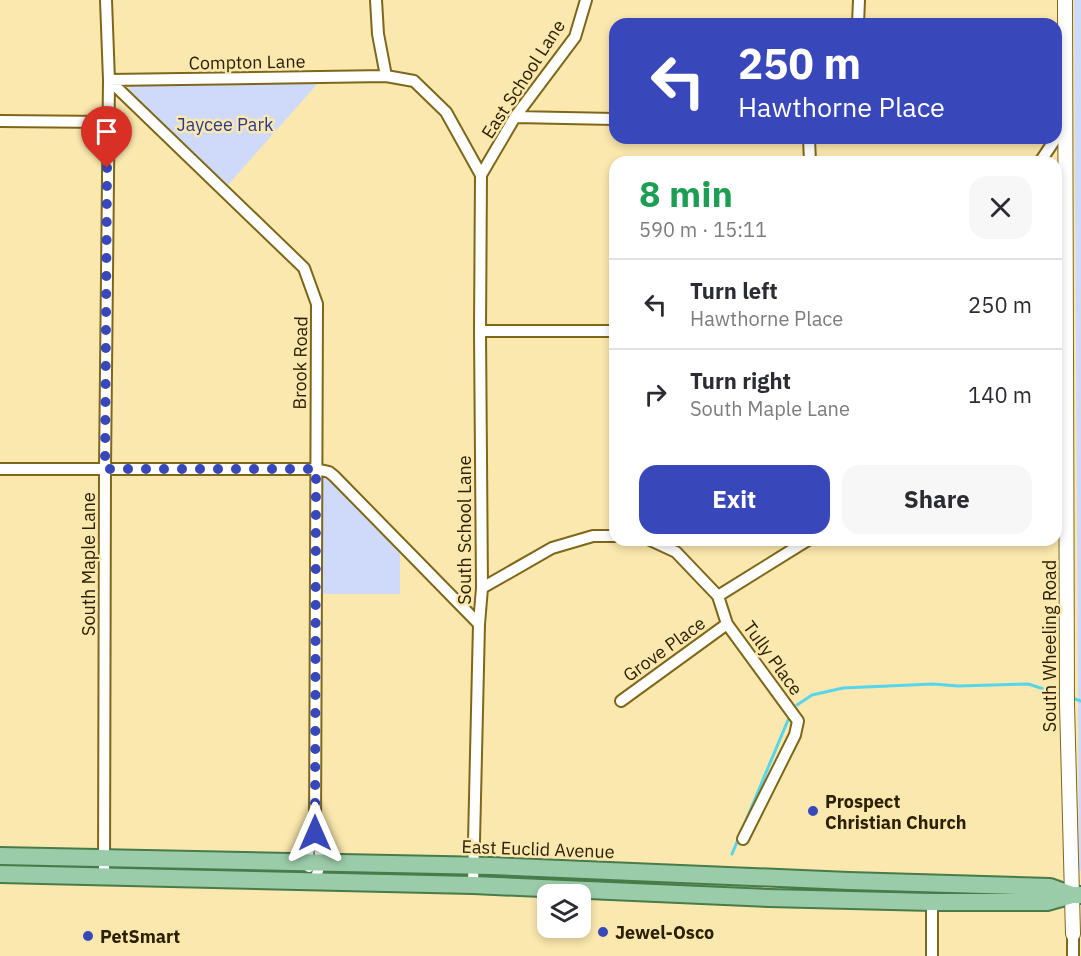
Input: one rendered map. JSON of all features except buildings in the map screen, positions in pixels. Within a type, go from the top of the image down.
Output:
[{"type":"main road","name":"East Euclid Avenue","points":[[0,856],[473,865],[1050,887],[1077,895]]},
{"type":"main road","points":[[0,874],[315,880],[769,898],[932,902],[1047,902],[1077,895]]},
{"type":"street","name":"South Maple Lane","points":[[104,876],[109,80],[106,0]]},
{"type":"street","points":[[376,0],[378,34],[386,76]]},
{"type":"street","name":"East School Lane","points":[[482,175],[515,117],[575,37],[586,0]]},
{"type":"street","points":[[858,18],[859,0]]},
{"type":"street","name":"South Wheeling Road","points":[[1065,0],[1067,704],[1077,895],[1073,934]]},
{"type":"street","name":"Compton Lane","points":[[109,80],[386,76],[414,81],[446,112],[482,175]]},
{"type":"street","name":"Brook Road","points":[[109,80],[304,268],[317,304],[315,833],[320,851],[314,863]]},
{"type":"street","points":[[515,117],[609,119]]},
{"type":"street","points":[[0,121],[108,122]]},
{"type":"street","points":[[1062,129],[1067,121]]},
{"type":"street","name":"South School Lane","points":[[473,885],[479,624],[482,588],[480,331],[482,175]]},
{"type":"street","points":[[480,331],[609,331]]},
{"type":"street","points":[[0,469],[316,469],[329,472],[479,624]]},
{"type":"street","points":[[482,588],[552,548],[593,536],[609,536]]},
{"type":"street","name":"Tully Place","points":[[663,546],[676,552],[718,596],[727,624],[798,721],[795,735],[743,839]]},
{"type":"street","points":[[718,596],[798,546]]},
{"type":"street","name":"Grove Place","points":[[621,700],[727,624]]},
{"type":"street","points":[[314,863],[315,880]]},
{"type":"street","points":[[932,902],[932,956]]},
{"type":"street","points":[[1073,934],[1073,956]]},
{"type":"green space","points":[[1074,0],[1081,0],[1081,871],[1079,871]]},
{"type":"green space","name":"Jaycee Park","points":[[319,82],[228,185],[129,92],[133,83]]},
{"type":"green space","points":[[327,477],[400,554],[400,594],[320,594],[321,481]]},
{"type":"waterway","points":[[797,705],[812,695],[843,688],[933,684],[958,686],[1028,684],[1063,695]]},
{"type":"waterway","points":[[1072,698],[1081,701]]},
{"type":"waterway","points":[[732,854],[788,720]]},
{"type":"place","name":"Prospect Christian Church","points":[[813,811]]},
{"type":"place","name":"Jewel-Osco","points":[[603,932]]},
{"type":"place","name":"PetSmart","points":[[88,936]]},
{"type":"route","points":[[107,168],[105,469],[316,469],[315,833]]}]
